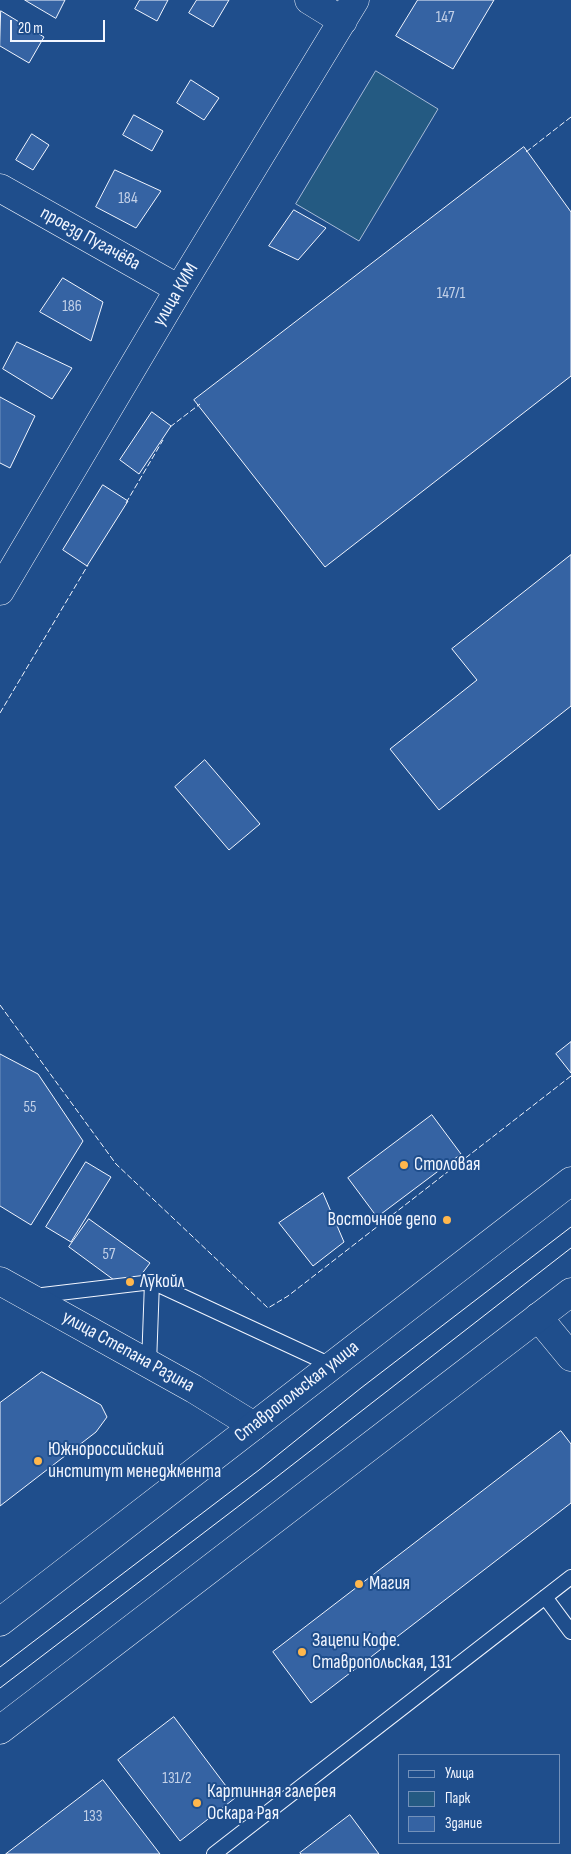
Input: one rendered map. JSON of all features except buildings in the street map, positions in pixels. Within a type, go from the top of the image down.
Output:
[{"type":"main road","points":[[309,0],[349,10]]},
{"type":"main road","name":"улица КИМ","points":[[0,592],[8,561],[179,289],[349,10]]},
{"type":"main road","name":"проезд Пугачёва","points":[[0,188],[179,289]]},
{"type":"main road","name":"Ставропольская улица","points":[[0,1622],[571,1180]]},
{"type":"main road","name":"улица Степана Разина","points":[[0,1280],[254,1426]]},
{"type":"main road","points":[[0,1730],[571,1292]]},
{"type":"main road","points":[[538,1317],[571,1357]]},
{"type":"lane","points":[[29,1297],[152,1282],[331,1365]]},
{"type":"lane","points":[[149,1364],[152,1282]]},
{"type":"lane","points":[[214,1854],[571,1577]]},
{"type":"lane","points":[[545,1597],[571,1632]]},
{"type":"green space","points":[[376,71],[438,109],[359,241],[296,204]]},
{"type":"tram line","points":[[0,1667],[259,1470],[361,1388],[571,1227]]},
{"type":"tram line","points":[[0,1688],[269,1483],[571,1248]]},
{"type":"fence","points":[[526,152],[571,117]]},
{"type":"fence","points":[[170,427],[200,404]]},
{"type":"fence","points":[[126,503],[163,440]]},
{"type":"fence","points":[[0,713],[88,565]]},
{"type":"fence","points":[[0,1005],[116,1164],[268,1308],[288,1296],[571,1076]]},
{"type":"place","name":"Столовая","points":[[404,1165]]},
{"type":"place","name":"Восточное депо","points":[[447,1220]]},
{"type":"place","name":"Лукойл","points":[[130,1282]]},
{"type":"place","name":"Южнороссийский институт менеджмента","points":[[38,1461]]},
{"type":"place","name":"Магия","points":[[359,1584]]},
{"type":"place","name":"Зацепи Кофе. Ставропольская, 131","points":[[302,1652]]},
{"type":"place","name":"Картинная галерея Оскара Рая","points":[[197,1803]]}]
